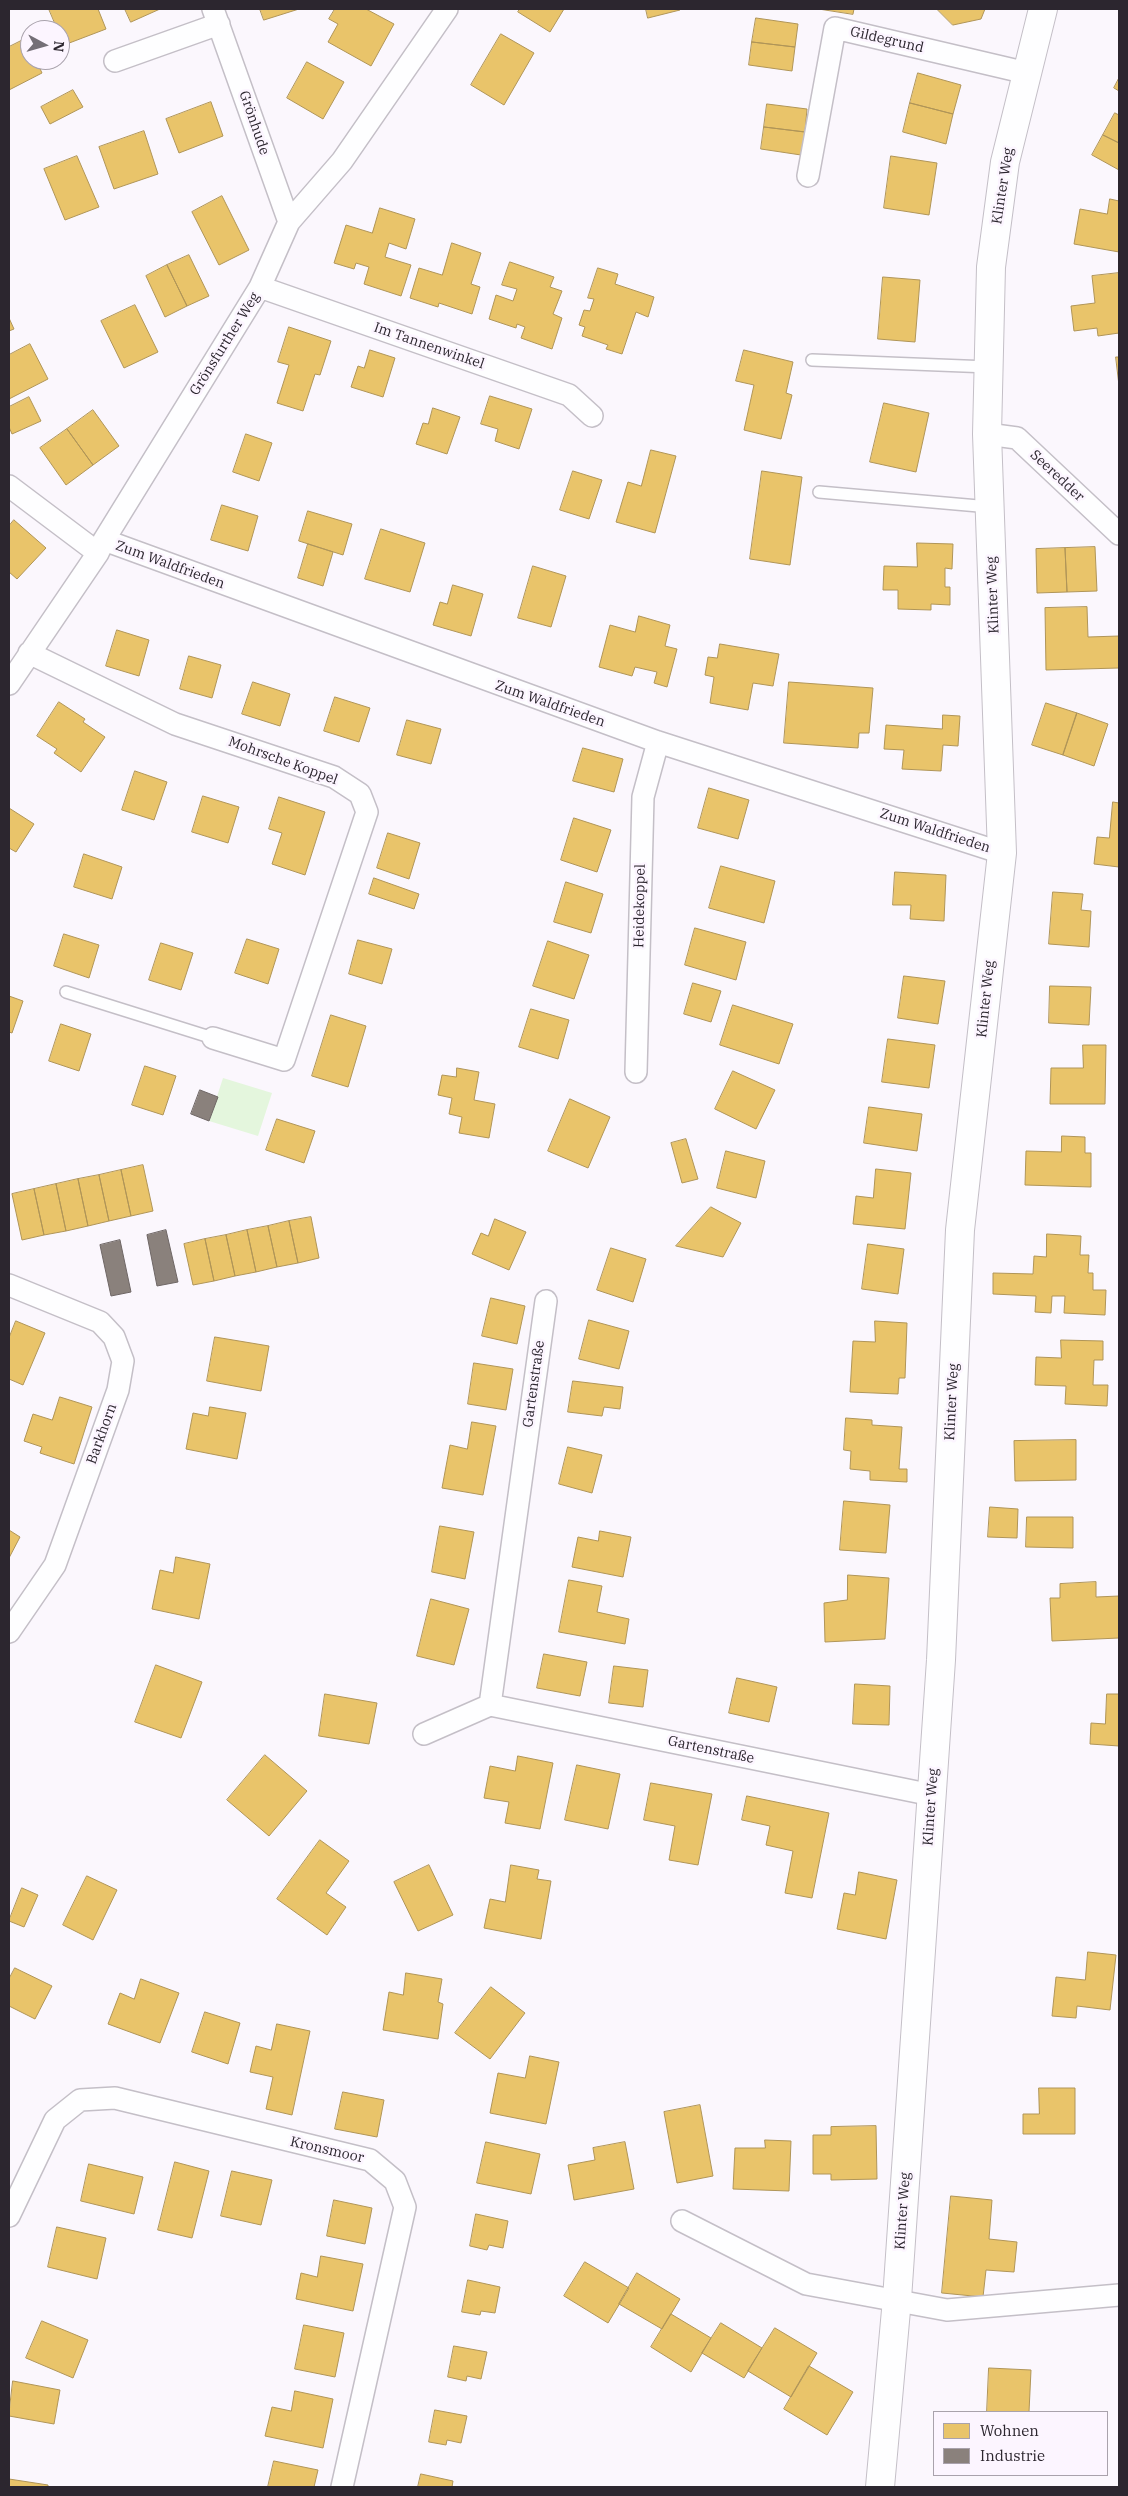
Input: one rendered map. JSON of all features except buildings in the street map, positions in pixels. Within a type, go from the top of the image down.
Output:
[{"type":"street","name":"Grönsfurther Weg","points":[[9,684],[101,547],[260,287],[289,222],[342,161],[447,9]]},
{"type":"street","name":"Klinter Weg","points":[[880,2487],[897,2299],[941,1660],[960,1230],[1002,852],[988,434],[991,267],[1005,162],[1043,9]]},
{"type":"street","name":"Grönhude","points":[[115,61],[216,16],[289,222]]},
{"type":"street","name":"Gildegrund","points":[[808,176],[835,28],[1027,73]]},
{"type":"street","name":"Im Tannenwinkel","points":[[260,287],[569,394],[592,416]]},
{"type":"street","name":"Seeredder","points":[[988,434],[1018,438],[1119,534]]},
{"type":"street","name":"Zum Waldfrieden","points":[[9,486],[101,547],[658,742],[1002,852]]},
{"type":"street","name":"Mohrsche Koppel","points":[[29,652],[175,724],[334,777],[360,794],[367,812],[284,1060],[213,1038]]},
{"type":"street","name":"Heidekoppel","points":[[636,1072],[643,797],[658,742]]},
{"type":"street","name":"Barkhorn","points":[[9,1285],[100,1322],[114,1337],[123,1361],[118,1390],[54,1565],[9,1632]]},
{"type":"street","name":"Gartenstraße","points":[[546,1301],[490,1705],[932,1795]]},
{"type":"street","points":[[424,1734],[490,1705]]},
{"type":"street","name":"Kronsmoor","points":[[9,2216],[55,2120],[80,2100],[116,2098],[370,2160],[395,2181],[405,2207],[342,2487]]},
{"type":"street","points":[[682,2221],[806,2284],[897,2299],[947,2310],[1119,2295]]},
{"type":"lane","points":[[812,360],[989,367]]},
{"type":"lane","points":[[819,492],[990,506]]},
{"type":"lane","points":[[66,992],[213,1038]]},
{"type":"green space","points":[[223,1078],[272,1093],[258,1136],[209,1121]]}]
